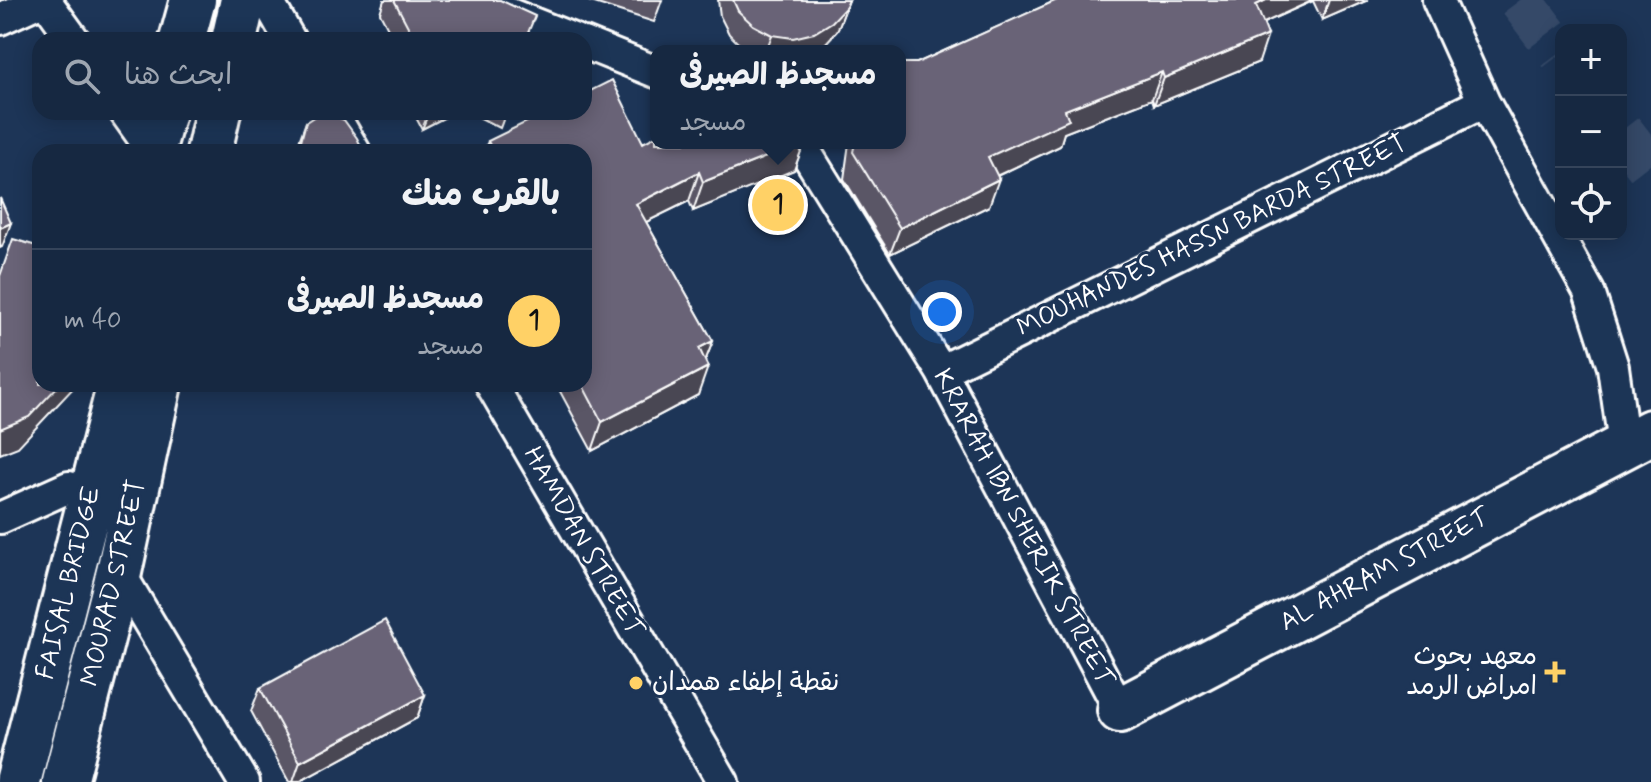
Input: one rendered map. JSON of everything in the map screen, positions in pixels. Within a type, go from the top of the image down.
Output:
[{"type":"main road","points":[[184,32],[193,0]]},
{"type":"main road","points":[[236,32],[243,0]]},
{"type":"main road","points":[[211,144],[216,120]]},
{"type":"main road","points":[[0,764],[91,392]]},
{"type":"main road","name":"FAISAL BRIDGE","points":[[18,782],[118,392]]},
{"type":"main road","name":"MOURAD STREET","points":[[65,782],[119,572],[157,392]]},
{"type":"main road","name":"AL AHRAM STREET","points":[[1120,710],[1637,439]]},
{"type":"street","points":[[0,19],[44,0],[68,32]]},
{"type":"street","points":[[267,0],[285,32]]},
{"type":"street","points":[[475,0],[555,32]]},
{"type":"street","points":[[1438,0],[1484,102],[1589,292],[1637,439]]},
{"type":"street","points":[[592,46],[650,70]]},
{"type":"street","name":"MOUHANDES HASSN BARDA STREET","points":[[941,371],[1484,102]]},
{"type":"street","points":[[134,120],[155,138]]},
{"type":"street","points":[[337,120],[350,144]]},
{"type":"street","name":"KRARAH IBN SHERIK STREET","points":[[804,149],[941,371],[1120,710]]},
{"type":"street","name":"HAMDAN STREET","points":[[496,392],[723,782]]},
{"type":"street","points":[[0,518],[69,487]]},
{"type":"street","points":[[119,572],[244,782]]},
{"type":"building","points":[[394,0],[500,0],[535,16],[528,32],[411,32]]},
{"type":"building","points":[[733,0],[849,0],[832,22],[814,33],[793,38],[772,35],[753,25],[738,11]]},
{"type":"building","points":[[1057,0],[1266,0],[1256,5],[1268,35],[1164,78],[1162,72],[1065,110],[1069,120],[988,157],[999,179],[900,228],[853,152],[854,149],[906,149],[906,63],[917,63]]},
{"type":"building","points":[[612,80],[643,143],[650,139],[650,149],[786,149],[703,182],[699,172],[636,204],[713,341],[699,348],[708,367],[602,422],[586,392],[592,392],[592,144],[489,144],[488,141],[531,120],[592,120],[592,90]]},
{"type":"building","points":[[344,120],[360,144],[300,144],[306,122]]},
{"type":"building","points":[[0,198],[11,223],[0,228]]},
{"type":"building","points":[[13,239],[32,245],[32,392],[52,392],[29,417],[0,429],[0,276]]},
{"type":"building","points":[[385,620],[425,695],[300,762],[260,688]]},
{"type":"tunnel","points":[[1520,0],[1555,46]]},
{"type":"tunnel","points":[[1627,139],[1651,170]]},
{"type":"place","name":"مسجدظ الصيرفى","points":[[778,205]]},
{"type":"place","name":"معهد بحوث امراض الرمد","points":[[1555,672]]},
{"type":"place","name":"نقطة إطفاء همدان","points":[[636,683]]}]
